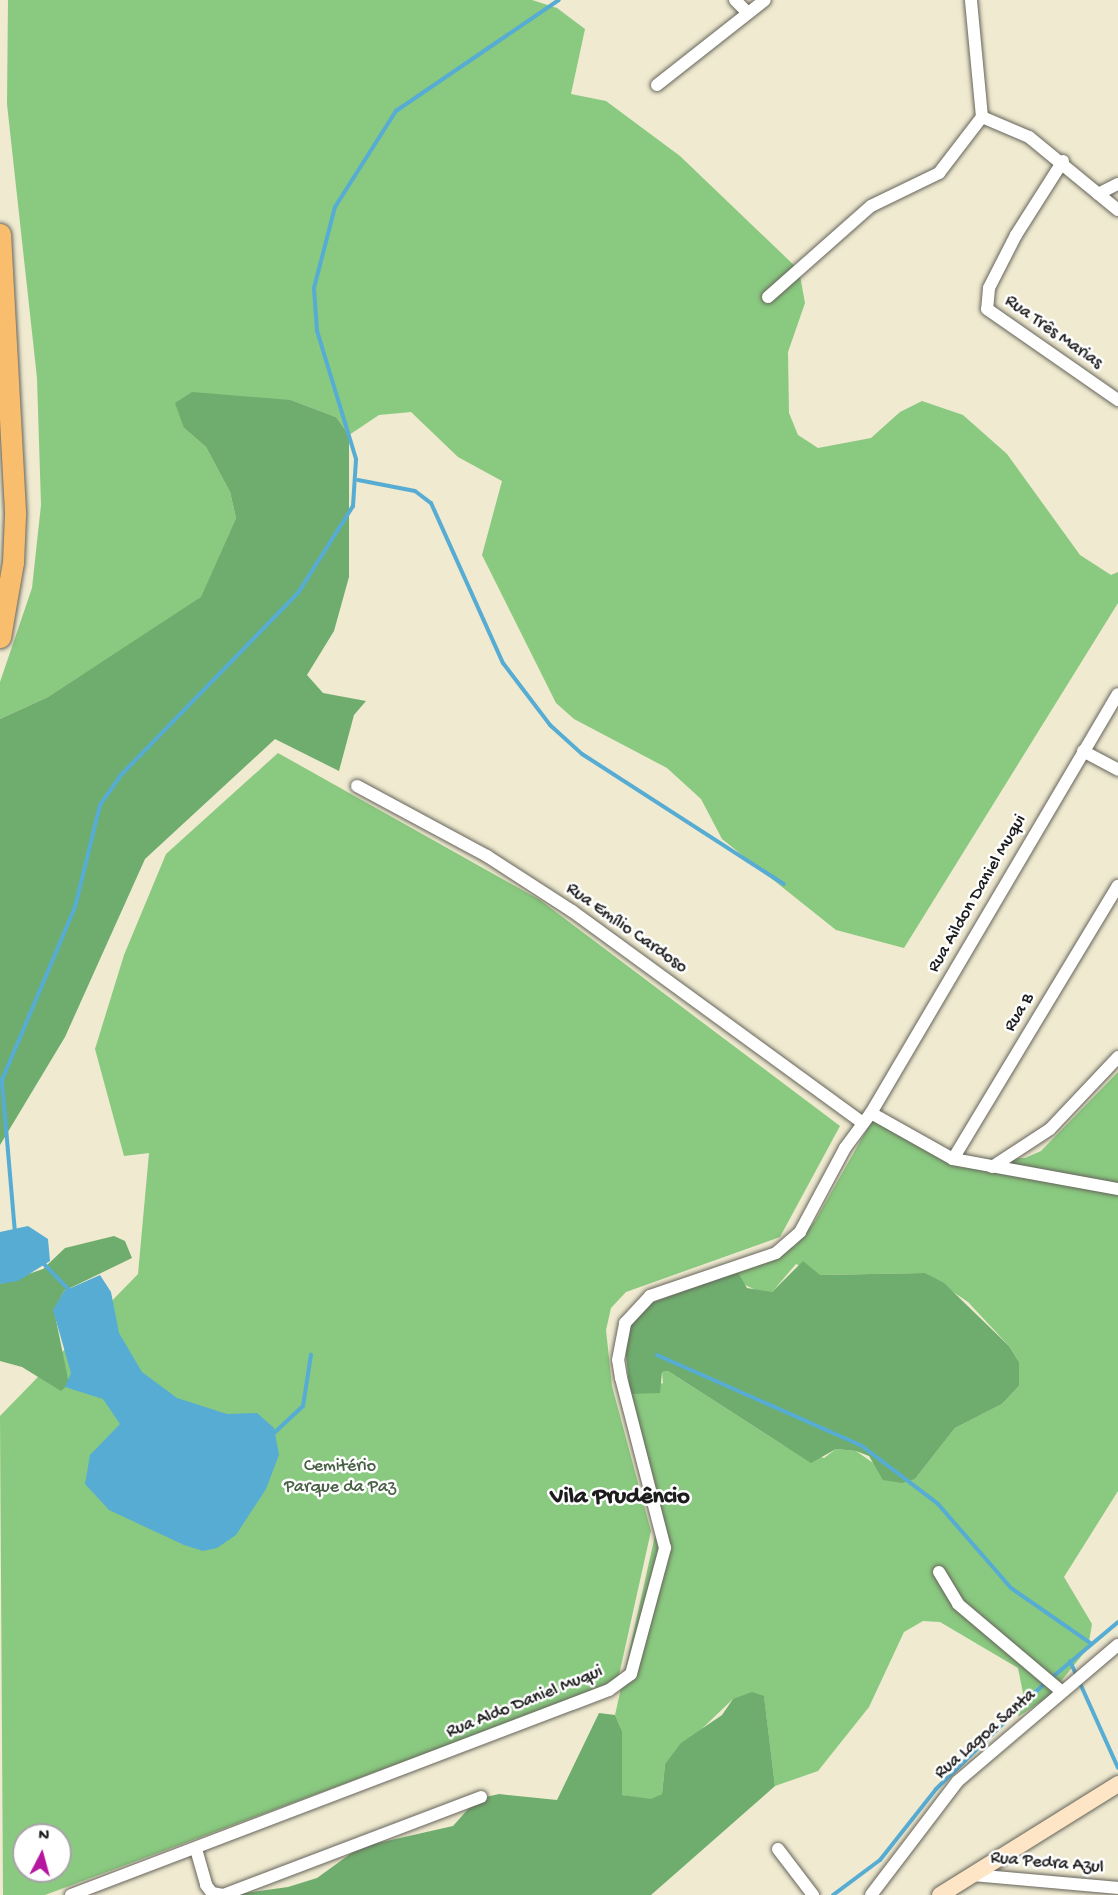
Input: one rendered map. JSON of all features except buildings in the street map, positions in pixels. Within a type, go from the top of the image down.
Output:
[{"type":"highway","points":[[0,234],[15,515],[13,562],[0,637]]},
{"type":"street","points":[[735,0],[748,14]]},
{"type":"street","points":[[657,85],[765,0]]},
{"type":"street","points":[[768,297],[871,206],[939,173],[982,117],[971,0]]},
{"type":"street","points":[[982,117],[1029,137],[1063,161],[1118,210]]},
{"type":"street","name":"Rua Três Marias","points":[[1063,161],[1031,207],[986,304],[992,315],[1118,400]]},
{"type":"street","points":[[1098,194],[1118,184]]},
{"type":"street","name":"Rua Aildon Daniel Muqui","points":[[871,1113],[1118,694]]},
{"type":"street","points":[[1083,751],[1118,770]]},
{"type":"street","name":"Rua Emílio Cardoso","points":[[357,786],[488,856],[572,911],[861,1122]]},
{"type":"street","name":"Rua B","points":[[953,1159],[1118,886]]},
{"type":"street","points":[[992,1167],[1050,1129],[1118,1058]]},
{"type":"street","points":[[871,1113],[953,1159],[1118,1189]]},
{"type":"street","name":"Rua Aldo Daniel Muqui","points":[[71,1895],[609,1690],[631,1674],[665,1548],[621,1378],[618,1360],[625,1323],[650,1296],[790,1245],[861,1122],[871,1113]]},
{"type":"street","points":[[939,1572],[958,1604],[1062,1692]]},
{"type":"street","name":"Rua Lagoa Santa","points":[[871,1895],[940,1799],[1118,1645]]},
{"type":"street","points":[[940,1895],[1118,1784]]},
{"type":"street","points":[[195,1849],[206,1885],[212,1893],[223,1894],[481,1797]]},
{"type":"street","points":[[778,1849],[813,1895]]},
{"type":"street","name":"Rua Pedra Azul","points":[[973,1875],[1118,1888]]},
{"type":"green space","points":[[8,0],[532,0],[557,8],[585,29],[571,94],[606,101],[680,156],[799,270],[805,303],[788,352],[789,413],[798,435],[818,448],[871,438],[900,412],[922,401],[963,415],[1007,454],[1080,555],[1111,575],[1118,572],[1118,603],[904,948],[836,930],[722,839],[701,799],[667,768],[574,719],[556,703],[482,555],[502,481],[458,457],[411,412],[379,415],[349,435],[336,417],[291,400],[244,399],[184,428],[206,447],[230,492],[236,518],[201,598],[48,697],[0,719],[0,682],[32,588],[41,505],[37,378],[7,104]]},
{"type":"green space","points":[[192,392],[291,400],[336,417],[349,435],[349,577],[334,631],[307,675],[323,693],[366,701],[354,715],[339,771],[275,739],[145,859],[65,1037],[0,1145],[0,719],[48,697],[201,597],[236,518],[230,492],[206,447],[184,428],[175,403]]},
{"type":"green space","name":"Cemitério Parque da Paz","points":[[278,753],[540,900],[840,1126],[780,1237],[626,1292],[611,1308],[606,1330],[612,1386],[651,1531],[619,1675],[604,1687],[45,1895],[3,1895],[0,1416],[138,1274],[149,1153],[124,1156],[95,1049],[124,955],[166,854]]},
{"type":"green space","points":[[1118,1072],[1118,1491],[1064,1577],[1092,1624],[1088,1648],[1049,1696],[1018,1717],[1023,1693],[1018,1668],[940,1622],[923,1621],[904,1632],[869,1707],[818,1771],[775,1786],[764,1697],[733,1699],[665,1764],[662,1794],[651,1800],[622,1795],[622,1731],[615,1715],[656,1531],[630,1394],[663,1383],[662,1372],[668,1371],[783,1445],[824,1458],[836,1449],[856,1451],[879,1467],[915,1479],[955,1428],[1002,1404],[1019,1386],[1019,1362],[1009,1346],[968,1302],[925,1273],[819,1275],[796,1264],[772,1292],[762,1293],[739,1282],[737,1271],[795,1246],[815,1221],[874,1117],[969,1159],[1025,1158],[1041,1151]]},
{"type":"green space","points":[[114,1236],[125,1241],[132,1258],[64,1291],[54,1310],[69,1384],[61,1391],[22,1367],[0,1361],[0,1284],[43,1269],[65,1248]]},
{"type":"green space","points":[[803,1261],[820,1275],[925,1273],[944,1283],[1009,1346],[1019,1362],[1019,1386],[1002,1404],[955,1428],[915,1479],[902,1483],[883,1480],[869,1456],[856,1451],[836,1449],[811,1463],[668,1371],[662,1372],[660,1393],[630,1394],[624,1337],[635,1309],[737,1271],[747,1288],[772,1292]]},
{"type":"green space","points":[[752,1692],[764,1696],[775,1786],[651,1895],[232,1895],[288,1887],[317,1878],[360,1847],[453,1826],[477,1799],[499,1794],[557,1800],[599,1713],[615,1715],[622,1731],[622,1795],[651,1799],[662,1794],[665,1764],[681,1743],[722,1715],[733,1699]]},
{"type":"water","points":[[28,1226],[48,1239],[50,1261],[18,1281],[0,1284],[0,1232]]},
{"type":"water","points":[[100,1275],[111,1292],[119,1333],[142,1372],[177,1398],[227,1414],[257,1413],[274,1428],[279,1455],[266,1489],[236,1535],[217,1548],[203,1551],[184,1545],[109,1510],[85,1484],[90,1455],[120,1424],[103,1399],[65,1387],[71,1373],[53,1310],[64,1291]]},
{"type":"waterway","points":[[15,1233],[2,1080],[75,907],[100,805],[120,776],[298,593],[353,506],[356,459],[317,331],[314,288],[335,207],[396,111],[559,0]]},
{"type":"waterway","points":[[358,480],[415,491],[431,503],[503,663],[550,725],[582,754],[784,884]]},
{"type":"waterway","points":[[43,1263],[72,1293]]},
{"type":"waterway","points":[[272,1435],[303,1406],[311,1355]]},
{"type":"waterway","points":[[657,1355],[862,1446],[938,1504],[1011,1588],[1092,1644]]},
{"type":"waterway","points":[[833,1895],[880,1860],[936,1789],[1043,1685],[1118,1622]]},
{"type":"waterway","points":[[1070,1661],[1118,1768]]},
{"type":"district","name":"Vila Prudêncio","points":[[620,1498]]}]
